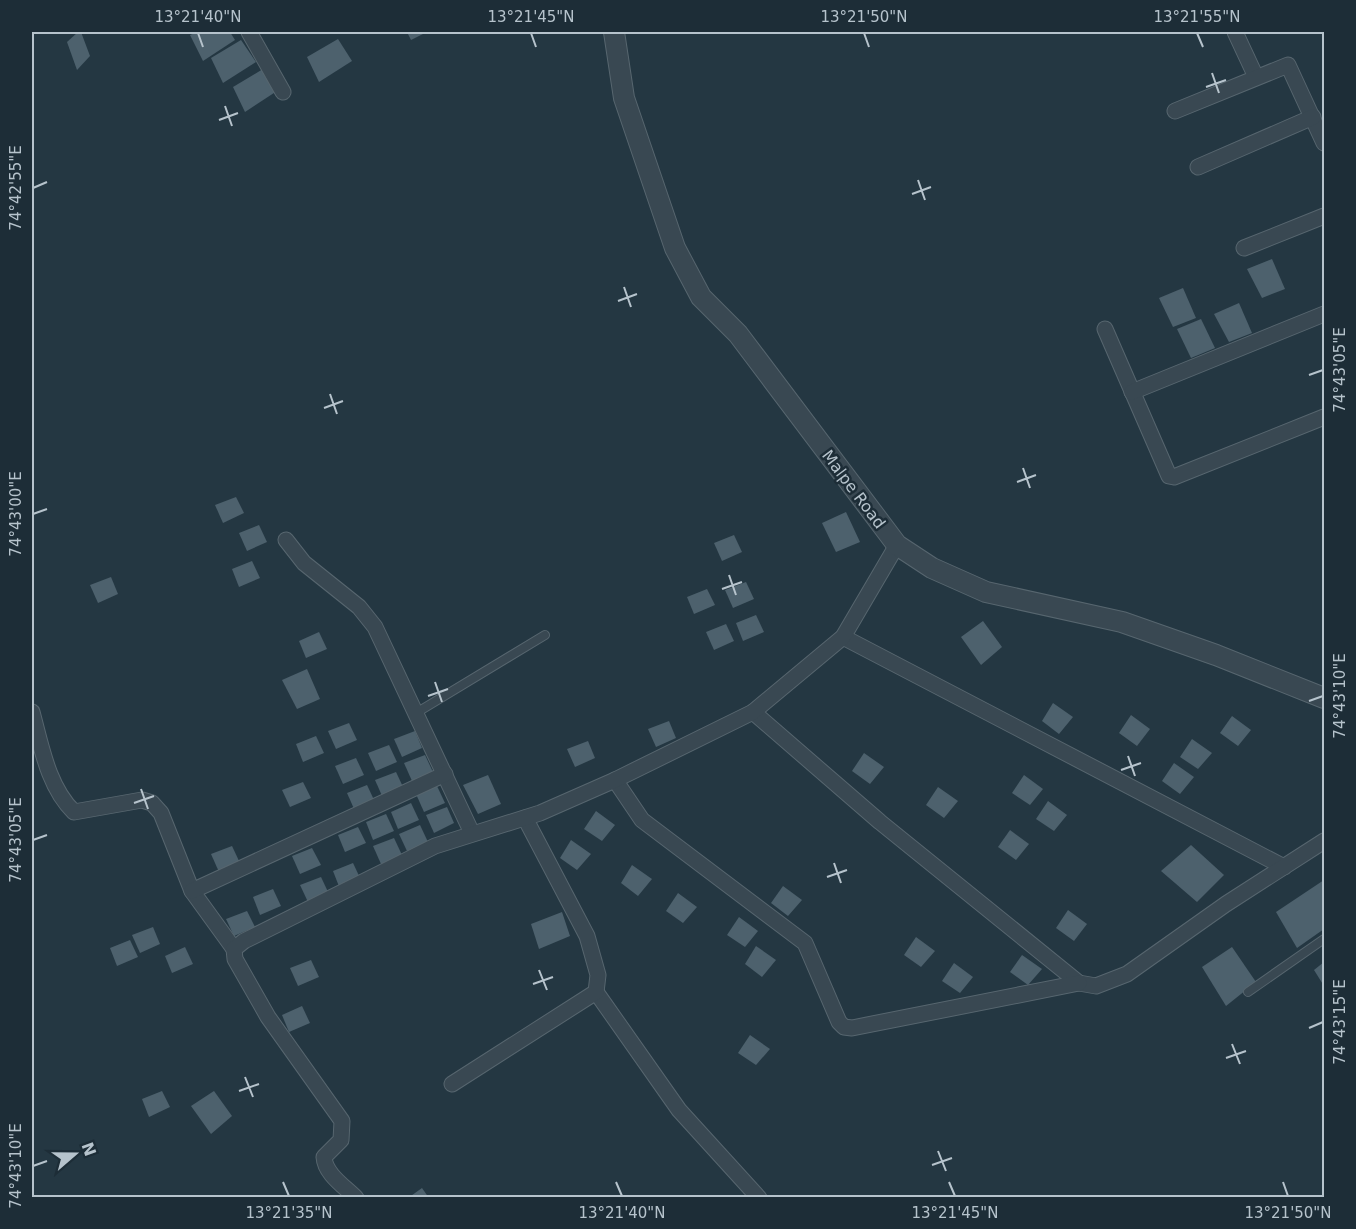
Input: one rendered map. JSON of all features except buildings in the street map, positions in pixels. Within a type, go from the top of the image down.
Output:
[{"type":"street","points":[[249,32],[283,92]]},
{"type":"street","name":"Malpe Road","points":[[614,32],[624,98],[675,248],[700,297],[738,334],[897,545],[932,568],[986,592],[1122,622],[1216,655],[1324,698]]},
{"type":"street","points":[[1235,32],[1256,77]]},
{"type":"street","points":[[1175,111],[1288,65],[1324,143]]},
{"type":"street","points":[[1198,167],[1313,117]]},
{"type":"street","points":[[1244,248],[1324,216]]},
{"type":"street","points":[[1132,392],[1324,314]]},
{"type":"street","points":[[1105,329],[1166,472],[1174,477],[1324,417]]},
{"type":"street","points":[[286,540],[304,563],[368,615],[472,833]]},
{"type":"street","points":[[234,949],[243,941],[435,846],[525,818],[615,780],[753,712],[843,638],[897,545]]},
{"type":"street","points":[[843,638],[1284,867]]},
{"type":"street","points":[[32,712],[48,769],[68,806],[74,812],[142,800],[152,803],[161,813],[192,891],[234,949],[235,958],[268,1017],[342,1121],[341,1140],[324,1156],[324,1164],[328,1172],[356,1197]]},
{"type":"street","points":[[753,712],[880,822],[1079,983]]},
{"type":"street","points":[[192,891],[445,774]]},
{"type":"street","points":[[615,780],[642,820],[805,943],[839,1022],[844,1027],[852,1028],[1079,983],[1096,986],[1127,974],[1324,841]]},
{"type":"street","points":[[525,818],[587,936],[598,975],[596,992],[679,1110],[759,1197]]},
{"type":"street","points":[[452,1084],[596,992]]},
{"type":"lane","points":[[416,713],[545,635]]},
{"type":"lane","points":[[1248,992],[1324,939]]}]
